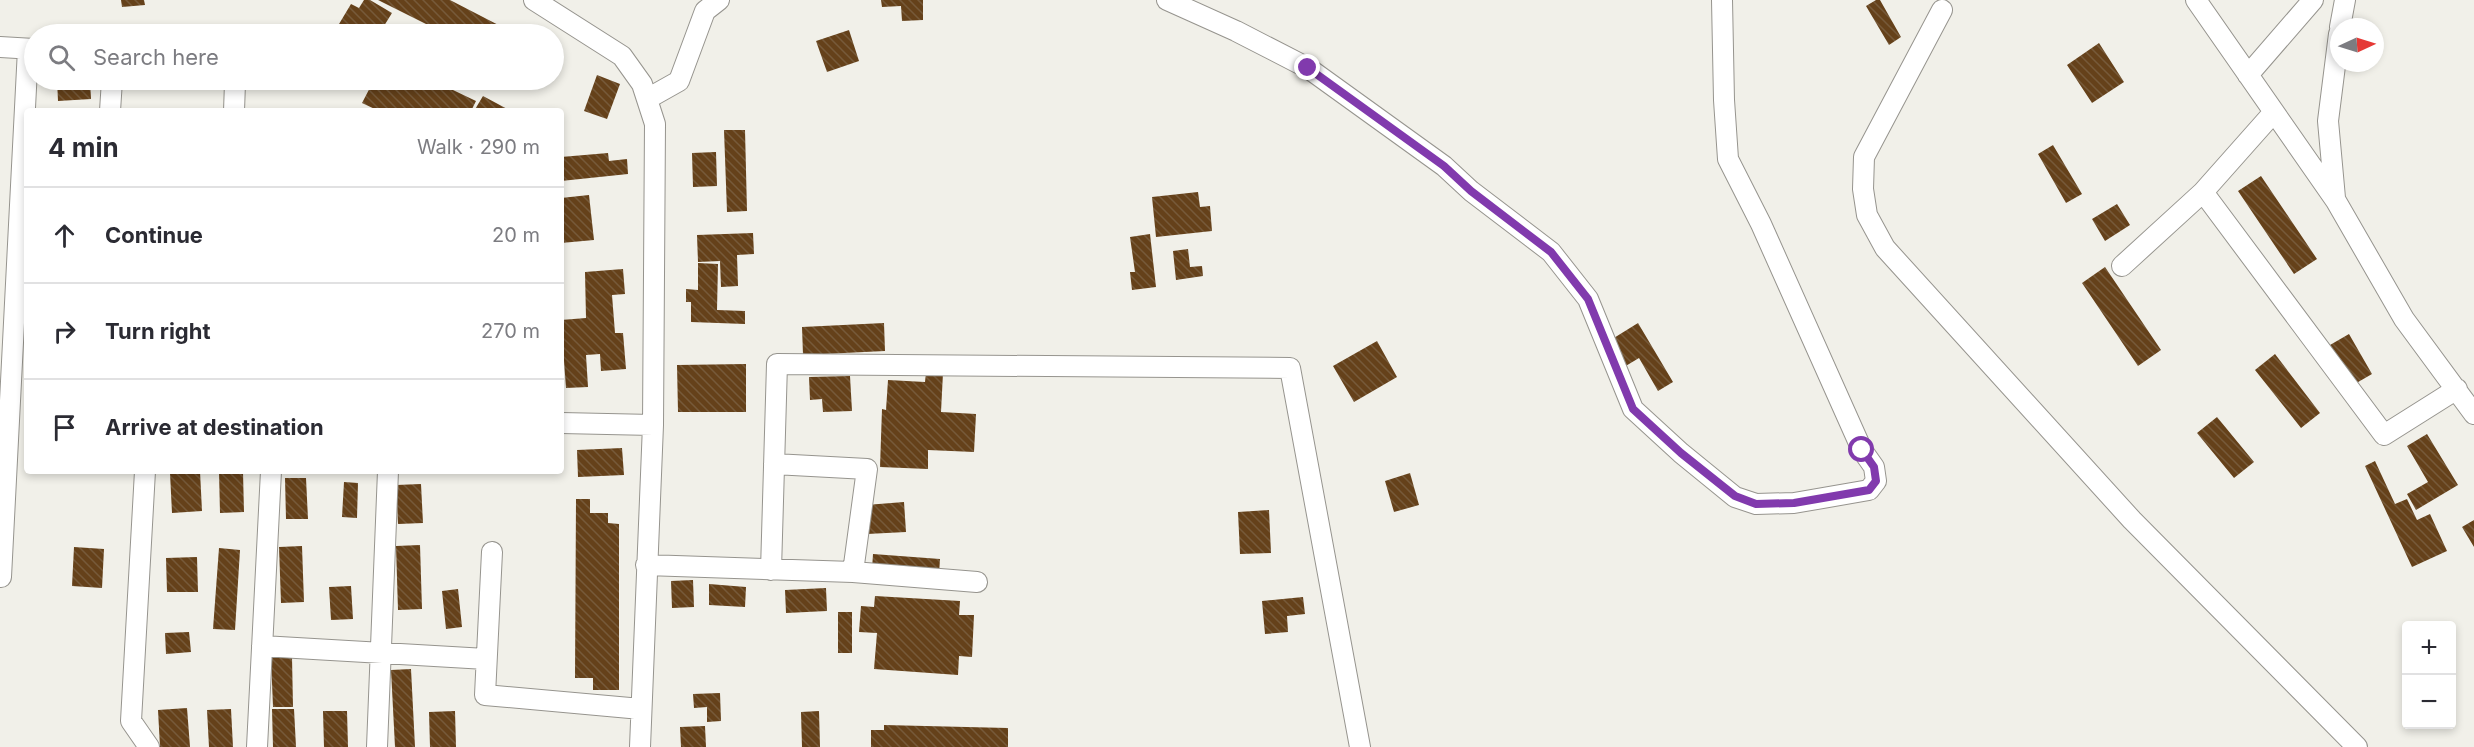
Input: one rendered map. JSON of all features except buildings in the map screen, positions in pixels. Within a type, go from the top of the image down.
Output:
[{"type":"street","points":[[534,0],[622,56],[642,84],[655,124],[652,425],[640,747]]},
{"type":"street","points":[[647,99],[679,81],[705,11],[719,0]]},
{"type":"street","points":[[1167,0],[1236,30],[1308,68],[1444,166],[1471,191],[1551,252],[1588,299],[1633,409],[1681,453],[1735,496],[1756,504],[1794,503],[1869,490],[1876,481],[1874,467],[1862,450],[1761,224],[1728,159],[1722,0]]},
{"type":"street","points":[[2196,0],[2336,201],[2404,318],[2474,414]]},
{"type":"street","points":[[2248,75],[2313,0]]},
{"type":"street","points":[[2342,18],[2345,0]]},
{"type":"street","points":[[1942,9],[1864,157],[1863,189],[1867,215],[1885,248],[2132,520],[2357,747]]},
{"type":"street","points":[[0,47],[24,49]]},
{"type":"street","points":[[2334,72],[2328,121],[2336,201]]},
{"type":"street","points":[[28,108],[29,90]]},
{"type":"street","points":[[110,108],[111,90]]},
{"type":"street","points":[[234,108],[235,90]]},
{"type":"street","points":[[2122,266],[2203,192],[2274,112]]},
{"type":"street","points":[[1,577],[24,180]]},
{"type":"street","points":[[2203,192],[2384,435],[2457,389]]},
{"type":"street","points":[[771,570],[777,364],[1290,368],[1360,747]]},
{"type":"street","points":[[564,423],[652,425]]},
{"type":"street","points":[[774,464],[867,469],[853,572]]},
{"type":"street","points":[[146,474],[131,721],[149,747]]},
{"type":"street","points":[[257,747],[271,474]]},
{"type":"street","points":[[377,747],[388,474]]},
{"type":"street","points":[[492,552],[485,695],[641,709]]},
{"type":"street","points":[[646,566],[853,572],[977,582]]},
{"type":"street","points":[[262,646],[381,651],[486,659]]},
{"type":"route","points":[[1308,68],[1444,166],[1471,191],[1506,215],[1551,252],[1588,299],[1613,365],[1633,409],[1681,453],[1735,496],[1756,504],[1794,503],[1854,495],[1869,490],[1876,481],[1874,467],[1862,450]]}]
